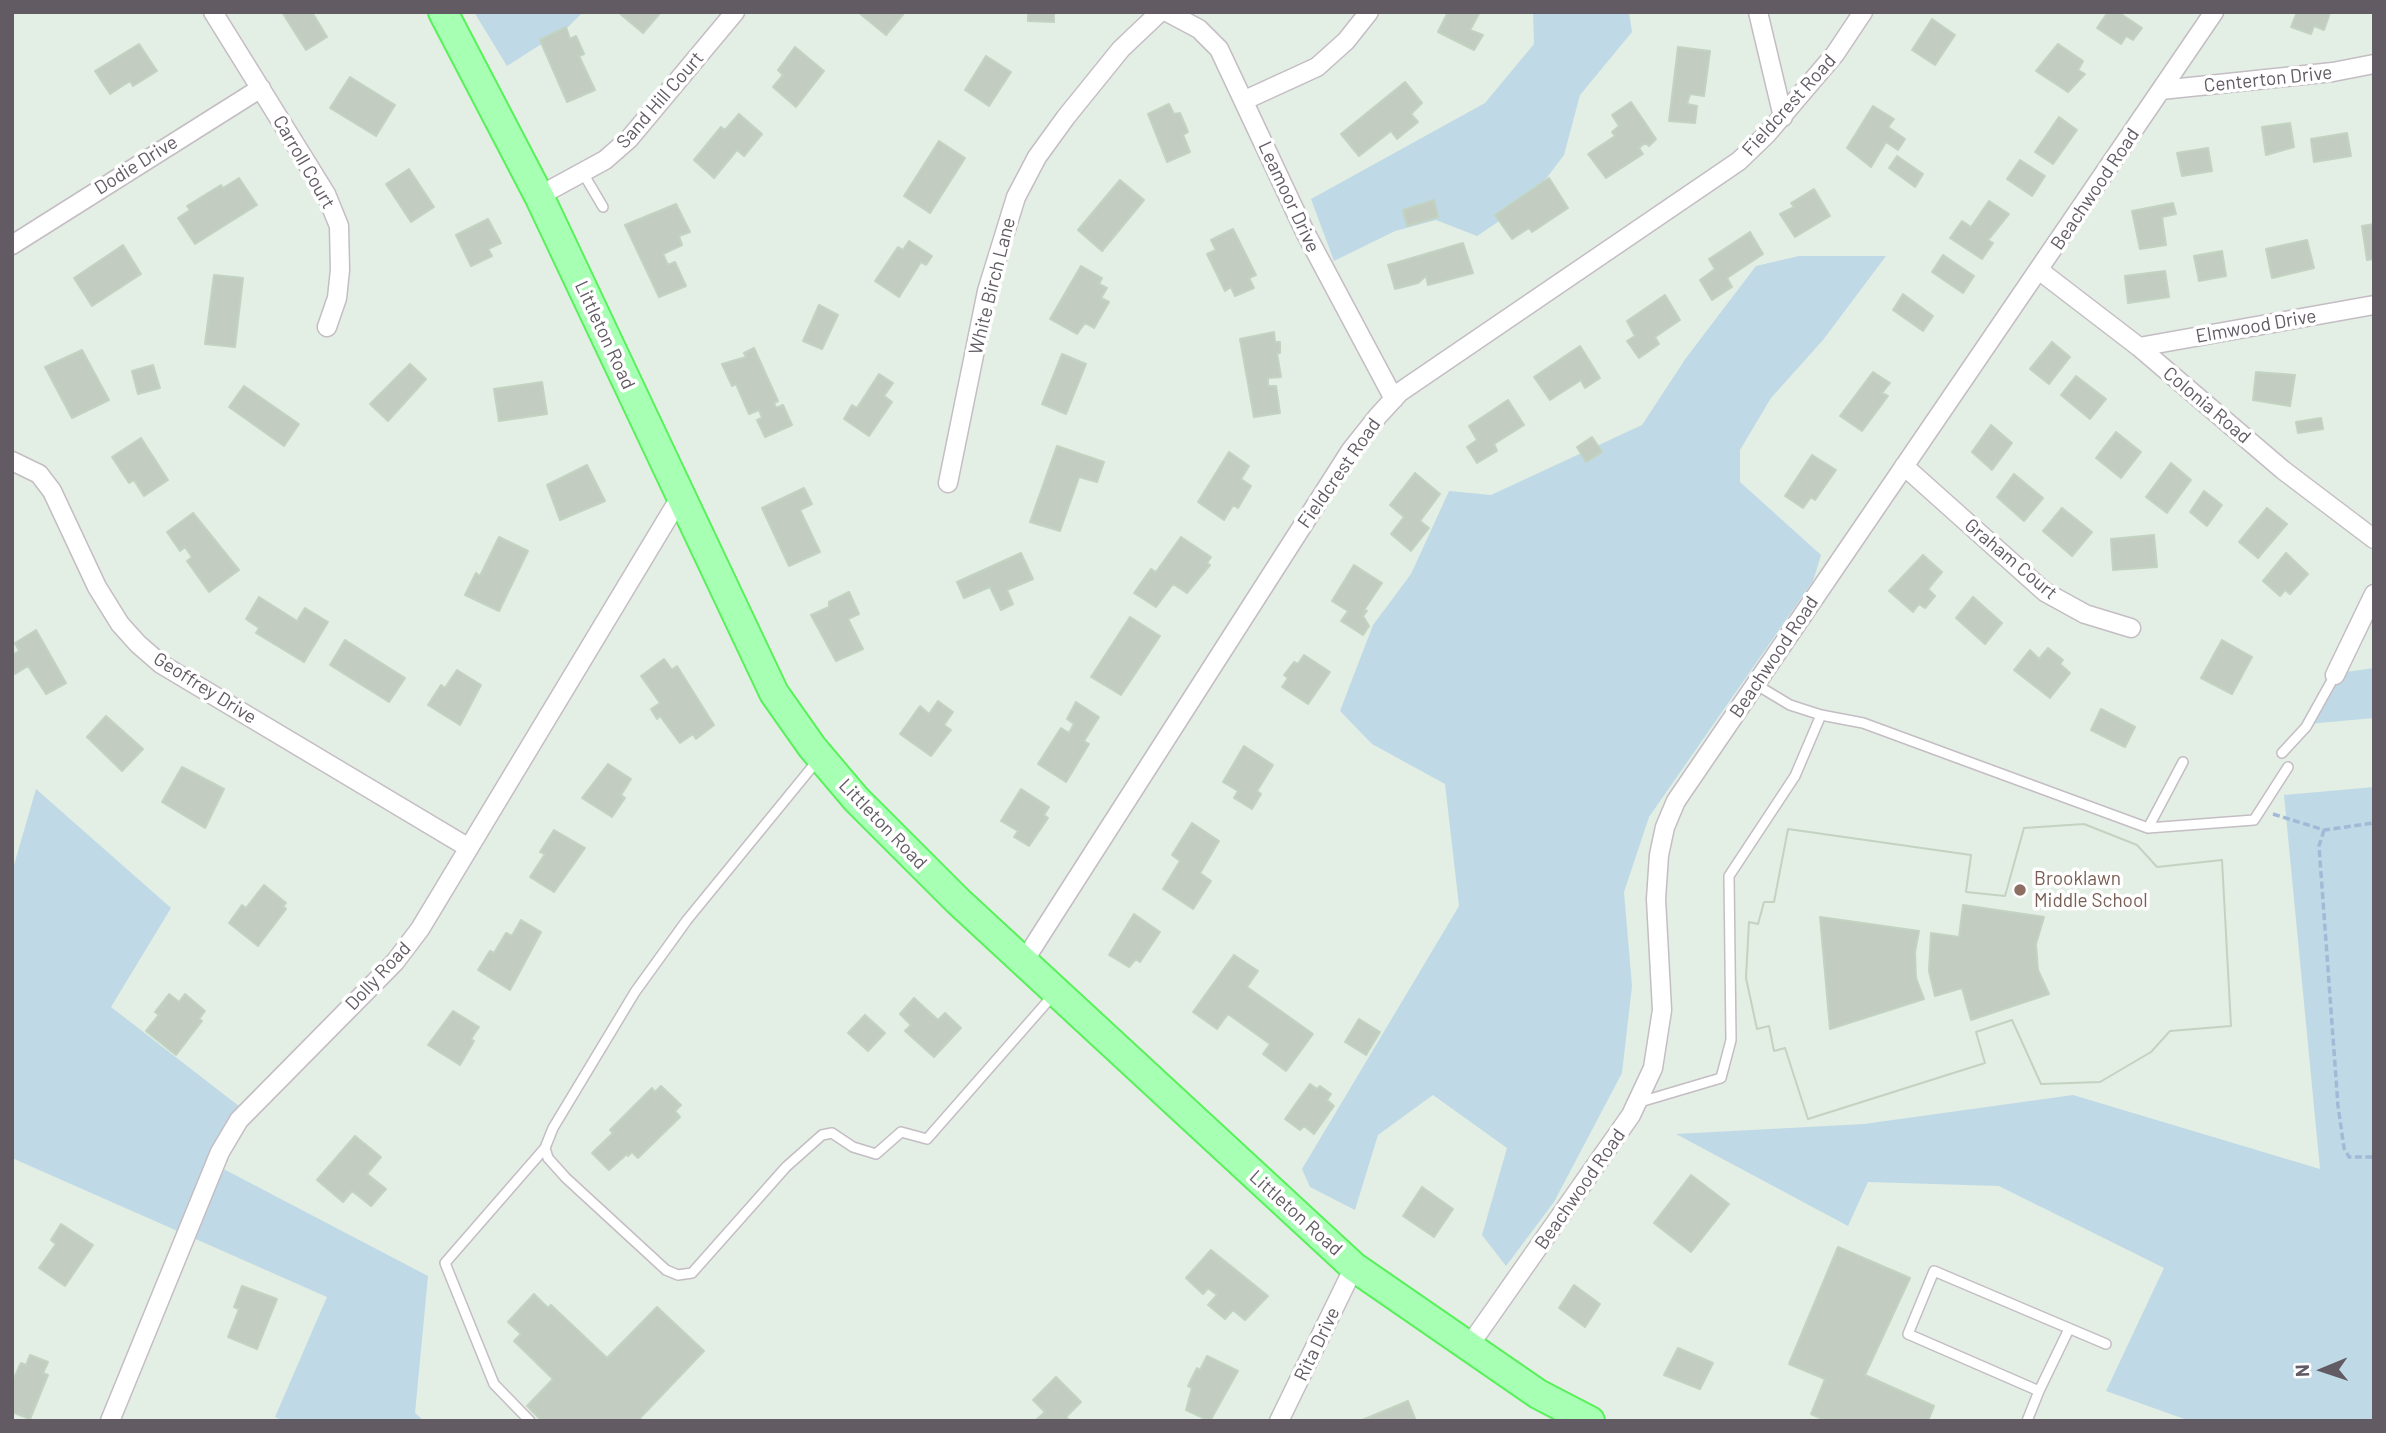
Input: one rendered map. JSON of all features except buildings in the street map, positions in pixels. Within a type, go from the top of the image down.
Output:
[{"type":"main road","name":"Littleton Road","points":[[443,12],[540,196],[774,693],[820,757],[856,799],[1056,992],[1354,1267],[1538,1394],[1590,1421]]},
{"type":"street","name":"Carroll Court","points":[[214,12],[326,194],[339,226],[340,270],[337,298],[327,327]]},
{"type":"street","name":"Sand Hill Court","points":[[540,196],[605,160],[629,139],[735,12]]},
{"type":"street","name":"White Birch Lane","points":[[948,483],[987,292],[1016,197],[1037,156],[1066,117],[1121,49],[1160,12]]},
{"type":"street","name":"Leamoor Drive","points":[[1167,12],[1199,29],[1219,50],[1245,100],[1305,232],[1394,399]]},
{"type":"street","points":[[1245,100],[1317,66],[1346,41],[1369,12]]},
{"type":"street","points":[[1758,12],[1783,117]]},
{"type":"street","name":"Fieldcrest Road","points":[[1024,961],[1351,450],[1394,399],[1739,161],[1783,117],[1835,54],[1863,12]]},
{"type":"street","name":"Beachwood Road","points":[[1469,1346],[1640,1102],[1653,1068],[1661,1035],[1662,1010],[1656,899],[1665,827],[1676,801],[2040,271],[2214,12]]},
{"type":"street","name":"Centerton Drive","points":[[2161,90],[2333,72],[2374,64]]},
{"type":"street","name":"Dodie Drive","points":[[12,245],[261,88]]},
{"type":"street","name":"Colonia Road","points":[[2040,271],[2139,347],[2283,470],[2374,539]]},
{"type":"street","name":"Elmwood Drive","points":[[2139,347],[2374,304]]},
{"type":"street","name":"Geoffrey Drive","points":[[12,461],[39,474],[52,491],[97,587],[120,624],[161,664],[468,848]]},
{"type":"street","name":"Graham Court","points":[[1904,466],[2045,592],[2085,614],[2131,628]]},
{"type":"street","name":"Dolly Road","points":[[110,1421],[220,1152],[239,1120],[395,962],[420,929],[681,496]]},
{"type":"street","points":[[2335,675],[2374,594]]},
{"type":"street","name":"Rita Drive","points":[[1279,1421],[1354,1267]]},
{"type":"lane","points":[[583,173],[603,207]]},
{"type":"lane","points":[[2282,753],[2306,727],[2335,675]]},
{"type":"lane","points":[[1755,684],[1790,705],[1821,715],[1863,723],[2148,828],[2254,821],[2288,767]]},
{"type":"lane","points":[[1640,1102],[1721,1078],[1731,1040],[1729,876],[1795,776],[1821,715]]},
{"type":"lane","points":[[530,1421],[494,1384],[446,1263],[545,1148],[553,1128],[635,992],[687,920],[820,757]]},
{"type":"lane","points":[[2148,828],[2183,762]]},
{"type":"lane","points":[[545,1148],[548,1158],[566,1178],[658,1263],[678,1275],[692,1273],[786,1167],[822,1135],[832,1133],[853,1147],[876,1154],[901,1132],[927,1139],[1056,992]]},
{"type":"lane","points":[[2039,1391],[1908,1334],[1934,1271],[2105,1344]]},
{"type":"lane","points":[[2027,1421],[2069,1329]]},
{"type":"path","points":[[2262,808],[2324,830],[2374,823]]},
{"type":"path","points":[[2324,830],[2319,846],[2338,1105],[2344,1148],[2349,1157],[2374,1157]]},
{"type":"shaded area","points":[[474,12],[583,12],[568,27],[507,66]]},
{"type":"shaded area","points":[[1533,12],[1629,12],[1632,32],[1580,95],[1564,155],[1529,201],[1477,236],[1436,220],[1395,231],[1334,261],[1311,199],[1485,103],[1534,44]]},
{"type":"shaded area","points":[[1799,256],[1886,256],[1823,340],[1771,398],[1740,450],[1740,482],[1821,555],[1813,581],[1649,817],[1624,892],[1632,986],[1622,1073],[1554,1202],[1506,1266],[1482,1235],[1507,1148],[1433,1095],[1378,1135],[1355,1210],[1310,1187],[1302,1169],[1459,906],[1445,784],[1372,744],[1340,711],[1373,625],[1411,574],[1449,491],[1491,495],[1642,425],[1686,358],[1756,266]]},
{"type":"shaded area","points":[[2374,668],[2374,718],[2308,724],[2339,673]]},
{"type":"shaded area","points":[[2374,787],[2374,1421],[2190,1421],[2106,1391],[2164,1268],[1999,1186],[1868,1182],[1848,1226],[1676,1134],[1864,1124],[2073,1095],[2320,1169],[2284,795]]},
{"type":"shaded area","points":[[36,789],[171,908],[111,1007],[244,1110],[214,1164],[428,1276],[415,1413],[424,1421],[285,1421],[275,1417],[327,1297],[12,1158],[12,872]]},
{"type":"place","name":"Brooklawn Middle School","points":[[2020,890]]}]
